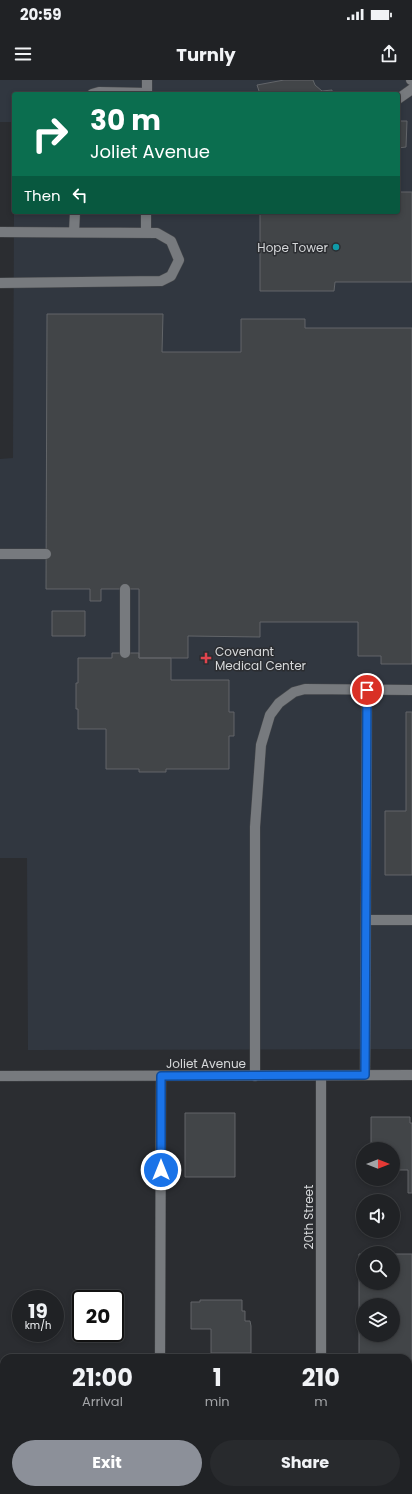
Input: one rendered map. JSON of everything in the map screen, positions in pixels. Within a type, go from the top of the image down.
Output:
[{"type":"street","points":[[147,80],[147,92]]},
{"type":"street","points":[[400,98],[412,89]]},
{"type":"street","points":[[74,232],[75,214]]},
{"type":"street","points":[[146,214],[146,233]]},
{"type":"street","points":[[0,232],[157,233],[171,241],[179,260],[171,276],[161,281],[0,283]]},
{"type":"street","points":[[0,554],[46,554]]},
{"type":"street","points":[[125,589],[125,653]]},
{"type":"street","points":[[255,1076],[255,827],[261,745],[270,715],[278,703],[294,692],[306,689],[412,690]]},
{"type":"street","points":[[365,1075],[367,690]]},
{"type":"street","points":[[366,920],[412,920]]},
{"type":"street","name":"Joliet Avenue","points":[[0,1076],[412,1075]]},
{"type":"street","points":[[160,1354],[161,1076]]},
{"type":"street","name":"20th Street","points":[[321,1076],[321,1354]]},
{"type":"shaded area","name":"Covenant Medical Center","points":[[0,80],[412,80],[412,1049],[28,1050],[27,858],[0,858],[0,459],[13,458],[14,214],[400,214],[400,92],[12,92],[12,122],[0,122]]},
{"type":"building","points":[[284,80],[313,80],[315,85],[322,91],[332,90],[332,92],[259,92],[257,85]]},
{"type":"building","points":[[400,121],[407,121],[406,147],[400,148]]},
{"type":"building","name":"Hope Tower","points":[[400,192],[412,192],[412,282],[335,282],[334,291],[260,291],[260,214],[400,214]]},
{"type":"building","points":[[47,314],[163,314],[162,352],[241,352],[241,319],[305,319],[305,328],[412,328],[412,664],[381,664],[381,656],[358,656],[358,622],[260,622],[260,637],[188,636],[188,658],[139,658],[139,589],[101,589],[101,601],[90,601],[90,589],[46,589]]},
{"type":"building","points":[[52,611],[85,611],[85,636],[52,636]]},
{"type":"building","points":[[112,653],[139,653],[139,658],[171,658],[171,680],[229,680],[229,712],[234,712],[234,736],[229,736],[229,769],[166,769],[166,772],[139,772],[139,769],[106,769],[106,729],[78,729],[76,683],[78,683],[78,658],[112,658]]},
{"type":"building","points":[[406,712],[412,712],[412,875],[385,875],[385,811],[406,811]]},
{"type":"building","points":[[185,1113],[235,1113],[235,1177],[185,1177]]},
{"type":"building","points":[[371,1117],[410,1117],[410,1123],[412,1123],[412,1193],[408,1193],[408,1170],[400,1170],[400,1142],[371,1142]]},
{"type":"building","points":[[400,1254],[412,1254],[412,1354],[359,1354],[359,1342],[400,1342],[400,1298],[359,1298],[359,1290],[400,1290]]},
{"type":"building","points":[[200,1300],[242,1300],[242,1311],[245,1311],[245,1321],[250,1321],[251,1326],[251,1353],[211,1353],[211,1329],[191,1329],[191,1302],[200,1302]]},
{"type":"place","name":"Hope Tower","points":[[336,247]]},
{"type":"place","name":"Covenant Medical Center","points":[[206,658]]},
{"type":"route","points":[[161,1170],[161,1076],[365,1075],[367,690]]}]
